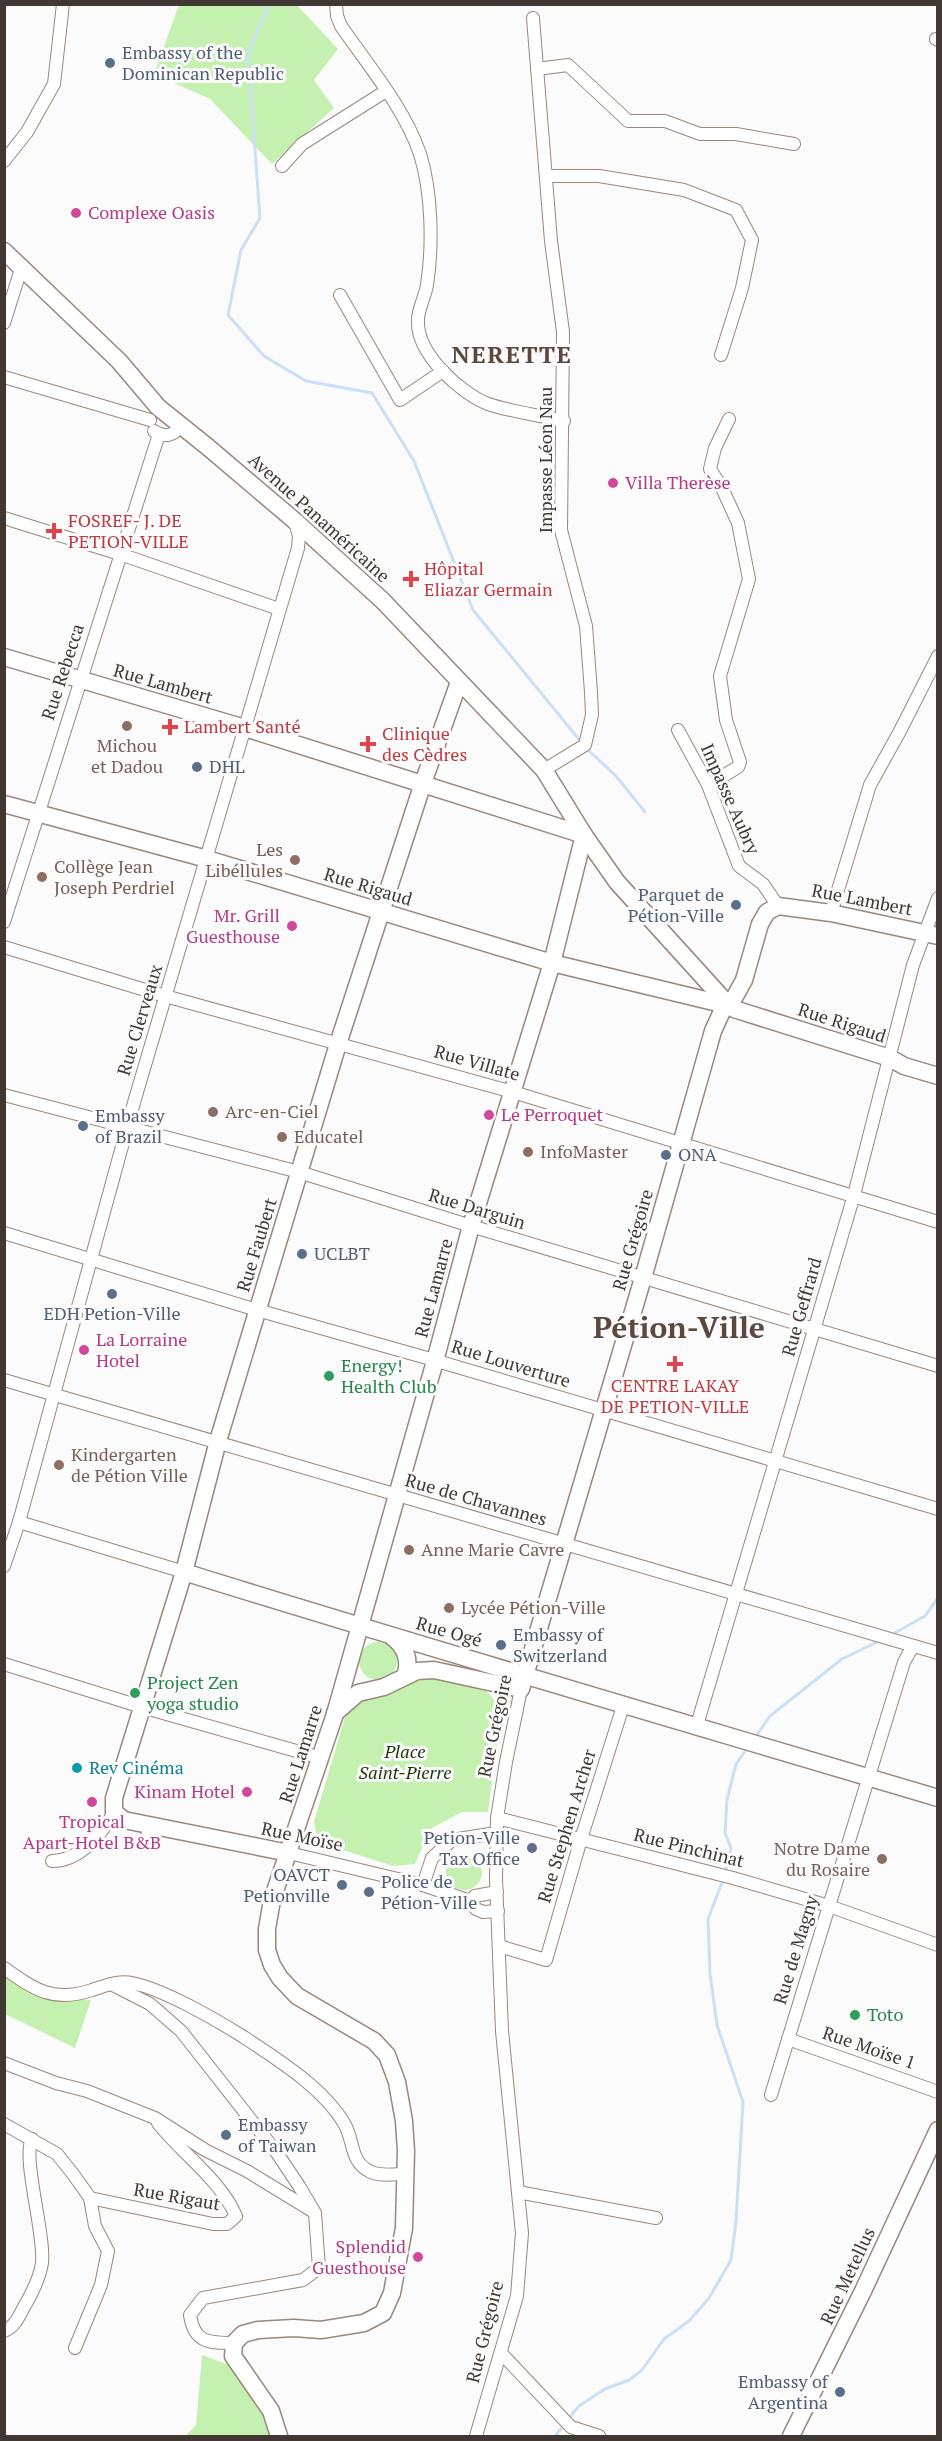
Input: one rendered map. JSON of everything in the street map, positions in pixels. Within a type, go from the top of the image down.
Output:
[{"type":"main road","name":"Avenue Panaméricaine","points":[[4,251],[119,361],[154,413],[180,426],[210,448],[383,601],[544,770],[617,882],[727,1004]]},
{"type":"main road","name":"Rue Lambert","points":[[4,657],[244,728],[585,835]]},
{"type":"main road","name":"Rue Faubert","points":[[119,1816],[114,1798],[184,1572],[218,1441],[257,1310],[338,1044],[423,783],[459,682]]},
{"type":"main road","name":"Rue Rigaud","points":[[4,804],[207,859],[552,963],[727,1004],[890,1058],[903,1066],[938,1076]]},
{"type":"main road","name":"Rue Lamarre","points":[[234,2343],[243,2334],[258,2330],[282,2328],[321,2330],[364,2323],[383,2313],[393,2293],[404,2228],[404,2121],[397,2082],[387,2055],[374,2041],[297,1996],[272,1965],[267,1950],[267,1929],[272,1900],[334,1714],[435,1361],[471,1226],[552,963],[585,835]]},
{"type":"main road","name":"Rue Lambert","points":[[778,906],[831,913],[931,934]]},
{"type":"main road","name":"Rue Grégoire","points":[[524,1681],[713,1031],[727,1004],[744,980],[759,924],[767,912],[778,906]]},
{"type":"main road","name":"Rue Ogé","points":[[184,1572],[390,1635],[524,1681],[624,1703],[938,1798]]},
{"type":"main road","points":[[390,1635],[401,1645],[407,1657],[405,1676]]},
{"type":"main road","points":[[351,1654],[357,1680],[370,1690]]},
{"type":"main road","points":[[334,1714],[354,1696],[384,1687],[417,1671],[434,1670],[524,1681]]},
{"type":"main road","name":"Rue Moïse","points":[[119,1816],[151,1826],[289,1853]]},
{"type":"main road","name":"Rue Metellus","points":[[791,2436],[863,2291],[938,2130]]},
{"type":"main road","points":[[234,2343],[233,2356],[271,2411],[279,2436]]},
{"type":"street","points":[[4,161],[27,132],[54,84],[63,4]]},
{"type":"street","points":[[336,4],[341,26],[386,90],[420,154],[428,198],[430,252],[426,291],[418,318],[418,328],[428,353],[452,381],[488,403],[564,421]]},
{"type":"street","name":"Impasse Léon Nau","points":[[533,18],[546,176],[563,332],[564,421],[561,530],[586,626],[592,714],[585,745],[544,770]]},
{"type":"street","points":[[537,69],[568,65],[628,122],[665,121],[700,134],[736,134],[794,144]]},
{"type":"street","points":[[282,166],[302,144],[386,90]]},
{"type":"street","points":[[546,176],[599,176],[684,190],[736,210],[752,240],[742,288],[721,355]]},
{"type":"street","points":[[4,323],[22,266]]},
{"type":"street","points":[[340,295],[400,400],[443,371]]},
{"type":"street","points":[[4,377],[154,413],[152,429],[159,434],[173,434],[180,426]]},
{"type":"street","points":[[708,786],[738,767],[740,762],[726,720],[720,676],[749,579],[738,523],[722,488],[710,469],[715,448],[729,419]]},
{"type":"street","name":"Rue Rebecca","points":[[4,922],[159,434]]},
{"type":"street","points":[[4,518],[120,554],[279,609]]},
{"type":"street","name":"Rue Clerveaux","points":[[4,1566],[19,1522],[52,1394],[127,1128],[297,548],[299,536],[295,521]]},
{"type":"street","points":[[831,913],[870,785],[938,656]]},
{"type":"street","name":"Impasse Aubry","points":[[678,730],[708,786],[739,866],[763,884],[778,906]]},
{"type":"street","name":"Rue Geffrard","points":[[697,1725],[854,1195],[914,965],[931,934],[938,898]]},
{"type":"street","name":"Rue Villate","points":[[4,947],[165,996],[513,1092],[938,1222]]},
{"type":"street","name":"Rue Darguin","points":[[4,1095],[299,1172],[938,1366]]},
{"type":"street","name":"Rue Louverture","points":[[4,1233],[257,1310],[938,1509]]},
{"type":"street","name":"Rue de Chavannes","points":[[4,1380],[938,1653]]},
{"type":"street","name":"Rue Ogé","points":[[19,1522],[184,1572]]},
{"type":"street","name":"Rue de Magny","points":[[771,2095],[904,1662],[913,1646]]},
{"type":"street","points":[[4,1664],[142,1707],[321,1758]]},
{"type":"street","name":"Rue Grégoire","points":[[476,2436],[517,2296],[522,2234],[502,2031],[496,1833],[506,1762],[524,1681]]},
{"type":"street","name":"Rue Stephen Archer","points":[[499,1946],[546,1960],[624,1703]]},
{"type":"street","points":[[52,1861],[63,1861],[80,1852],[119,1816]]},
{"type":"street","name":"Rue Pinchinat","points":[[497,1818],[714,1872],[829,1906],[938,1945]]},
{"type":"street","points":[[144,1845],[151,1826]]},
{"type":"street","points":[[423,1885],[432,1858],[452,1840],[496,1833]]},
{"type":"street","name":"Rue Moïse","points":[[289,1853],[423,1885],[470,1901],[476,1910],[498,1911]]},
{"type":"street","points":[[470,1901],[475,1896],[497,1892]]},
{"type":"street","points":[[4,1968],[42,1992],[65,1997],[111,1984],[130,1983],[154,1990],[213,2019],[269,2052],[330,2105],[346,2126],[354,2157],[369,2171],[382,2174],[405,2174]]},
{"type":"street","points":[[111,1984],[150,2004],[181,2031],[277,2153],[315,2213],[319,2268],[303,2280],[202,2298],[190,2314],[192,2329],[200,2339],[234,2343]]},
{"type":"street","name":"Rue Moïse 1","points":[[788,2039],[938,2092]]},
{"type":"street","points":[[4,2063],[56,2083],[87,2091],[154,2118],[315,2213]]},
{"type":"street","name":"Rue Rigaut","points":[[90,2198],[213,2224],[227,2224],[236,2216],[229,2200],[154,2118]]},
{"type":"street","points":[[4,2124],[57,2154],[90,2198],[95,2226],[108,2251],[101,2285],[75,2348]]},
{"type":"street","points":[[4,2331],[15,2323],[29,2298],[42,2266],[39,2216],[29,2156],[32,2139]]},
{"type":"street","points":[[518,2192],[656,2218]]},
{"type":"street","points":[[501,2354],[571,2427],[599,2436]]},
{"type":"green space","points":[[179,5],[297,5],[338,49],[314,80],[334,108],[272,164],[210,99],[154,74]]},
{"type":"green space","points":[[378,1642],[385,1643],[391,1648],[396,1654],[396,1668],[391,1674],[385,1679],[378,1680],[371,1679],[365,1674],[360,1668],[359,1661],[360,1654],[365,1648],[371,1643]]},
{"type":"green space","name":"Place Saint-Pierre","points":[[413,1677],[461,1682],[479,1687],[485,1690],[494,1701],[501,1714],[488,1812],[462,1812],[430,1829],[415,1864],[393,1866],[318,1842],[314,1822],[345,1717],[362,1697],[390,1693],[402,1687]]},
{"type":"green space","points":[[464,1854],[476,1860],[482,1872],[476,1884],[464,1890],[452,1884],[446,1872],[452,1860]]},
{"type":"green space","points":[[4,1973],[68,2000],[91,2000],[75,2048],[5,2014]]},
{"type":"green space","points":[[202,2355],[259,2376],[287,2436],[185,2436],[196,2425]]},
{"type":"waterway","points":[[269,4],[248,54],[260,218],[241,250],[228,315],[264,356],[306,381],[372,393],[414,461],[473,610],[582,743]]},
{"type":"waterway","points":[[586,748],[616,776],[645,812]]},
{"type":"waterway","points":[[891,1635],[925,1616],[938,1598]]},
{"type":"waterway","points":[[754,1739],[770,1716],[842,1659],[879,1641]]},
{"type":"waterway","points":[[725,1874],[731,1848],[725,1833],[727,1800],[736,1764],[748,1747]]},
{"type":"waterway","points":[[569,2418],[579,2406],[605,2389],[629,2380],[642,2370],[664,2339],[689,2321],[709,2298],[731,2260],[736,2221],[743,2102],[717,2025],[710,1974],[708,1919],[723,1880]]},
{"type":"waterway","points":[[555,2436],[565,2424]]},
{"type":"place","name":"Embassy of the Dominican Republic","points":[[110,63]]},
{"type":"place","name":"Complexe Oasis","points":[[76,213]]},
{"type":"place","name":"Villa Therèse","points":[[613,483]]},
{"type":"place","name":"FOSREF- J. DE PETION-VILLE","points":[[54,531]]},
{"type":"place","name":"Hôpital Eliazar Germain","points":[[411,579]]},
{"type":"place","name":"Michou et Dadou","points":[[127,726]]},
{"type":"place","name":"Lambert Santé","points":[[170,727]]},
{"type":"place","name":"Clinique des Cèdres","points":[[368,744]]},
{"type":"place","name":"DHL","points":[[197,767]]},
{"type":"place","name":"Les Libéllules","points":[[295,860]]},
{"type":"place","name":"Collège Jean Joseph Perdriel","points":[[42,877]]},
{"type":"place","name":"Parquet de Pétion-Ville","points":[[736,905]]},
{"type":"place","name":"Mr. Grill Guesthouse","points":[[292,926]]},
{"type":"place","name":"Arc-en-Ciel","points":[[213,1112]]},
{"type":"place","name":"Le Perroquet","points":[[489,1115]]},
{"type":"place","name":"Embassy of Brazil","points":[[83,1126]]},
{"type":"place","name":"Educatel","points":[[282,1137]]},
{"type":"place","name":"InfoMaster","points":[[528,1152]]},
{"type":"place","name":"ONA","points":[[666,1155]]},
{"type":"place","name":"UCLBT","points":[[302,1254]]},
{"type":"place","name":"EDH Petion-Ville","points":[[112,1294]]},
{"type":"place","name":"La Lorraine Hotel","points":[[84,1350]]},
{"type":"place","name":"CENTRE LAKAY DE PETION-VILLE","points":[[675,1364]]},
{"type":"place","name":"Energy! Health Club","points":[[329,1376]]},
{"type":"place","name":"Kindergarten de Pétion Ville","points":[[59,1465]]},
{"type":"place","name":"Anne Marie Cavre","points":[[409,1550]]},
{"type":"place","name":"Lycée Pétion-Ville","points":[[449,1608]]},
{"type":"place","name":"Embassy of Switzerland","points":[[501,1645]]},
{"type":"place","name":"Project Zen yoga studio","points":[[135,1693]]},
{"type":"place","name":"Rev Cinéma","points":[[77,1768]]},
{"type":"place","name":"Kinam Hotel","points":[[247,1792]]},
{"type":"place","name":"Tropical Apart-Hotel B&B","points":[[92,1802]]},
{"type":"place","name":"Petion-Ville Tax Office","points":[[532,1848]]},
{"type":"place","name":"Notre Dame du Rosaire","points":[[882,1859]]},
{"type":"place","name":"OAVCT Petionville","points":[[342,1885]]},
{"type":"place","name":"Police de Pétion-Ville","points":[[369,1892]]},
{"type":"place","name":"Toto","points":[[855,2015]]},
{"type":"place","name":"Embassy of Taiwan","points":[[226,2135]]},
{"type":"place","name":"Splendid Guesthouse","points":[[418,2257]]},
{"type":"place","name":"Embassy of Argentina","points":[[840,2392]]},
{"type":"district","name":"NERETTE","points":[[512,355]]},
{"type":"district","name":"Pétion-Ville","points":[[679,1328]]}]
